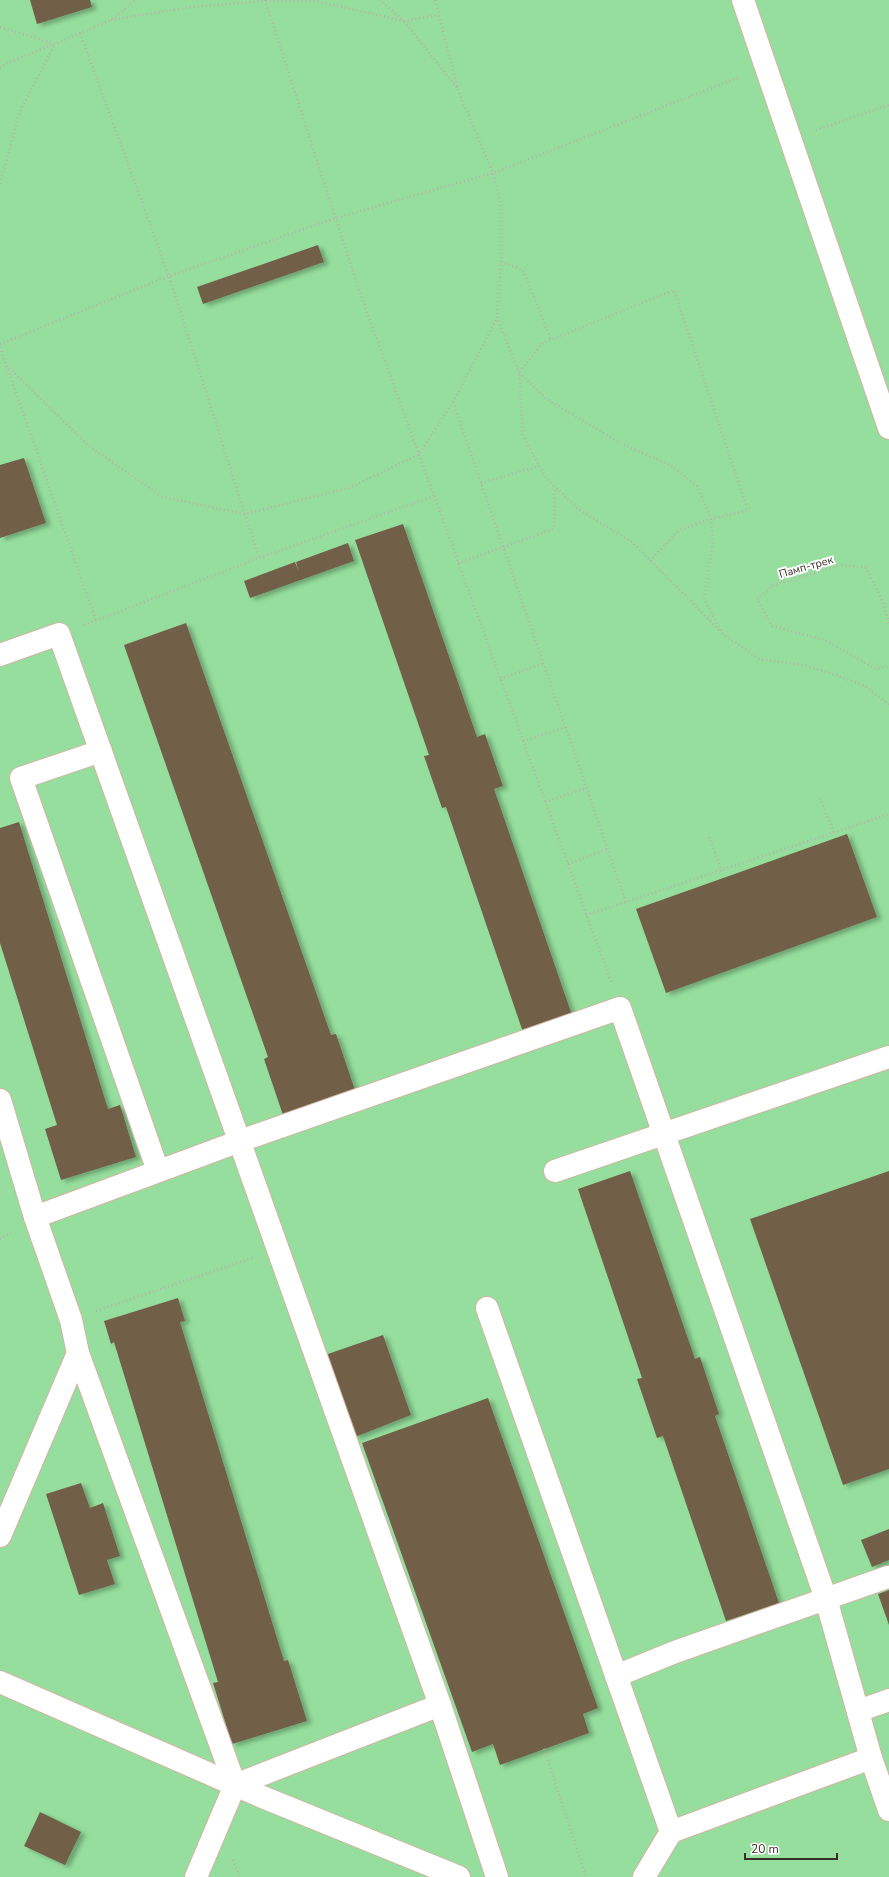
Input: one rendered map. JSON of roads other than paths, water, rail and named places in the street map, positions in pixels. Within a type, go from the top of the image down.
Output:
[{"type":"street","points":[[744,0],[889,428]]},
{"type":"street","points":[[0,655],[59,634],[440,1704],[497,1877]]},
{"type":"street","points":[[101,751],[21,778],[158,1171]]},
{"type":"street","points":[[35,1217],[240,1141],[620,1008],[826,1599],[872,1758],[889,1810]]},
{"type":"street","points":[[555,1171],[889,1057]]},
{"type":"street","points":[[0,1100],[35,1217],[71,1320],[78,1353],[235,1785],[196,1877]]},
{"type":"street","points":[[487,1308],[671,1832]]},
{"type":"street","points":[[0,1536],[78,1353]]},
{"type":"street","points":[[616,1676],[675,1652],[888,1577]]},
{"type":"street","points":[[0,1682],[235,1785],[459,1877]]},
{"type":"street","points":[[858,1711],[889,1700]]},
{"type":"street","points":[[235,1785],[440,1704]]},
{"type":"street","points":[[644,1877],[671,1832],[872,1758]]}]
